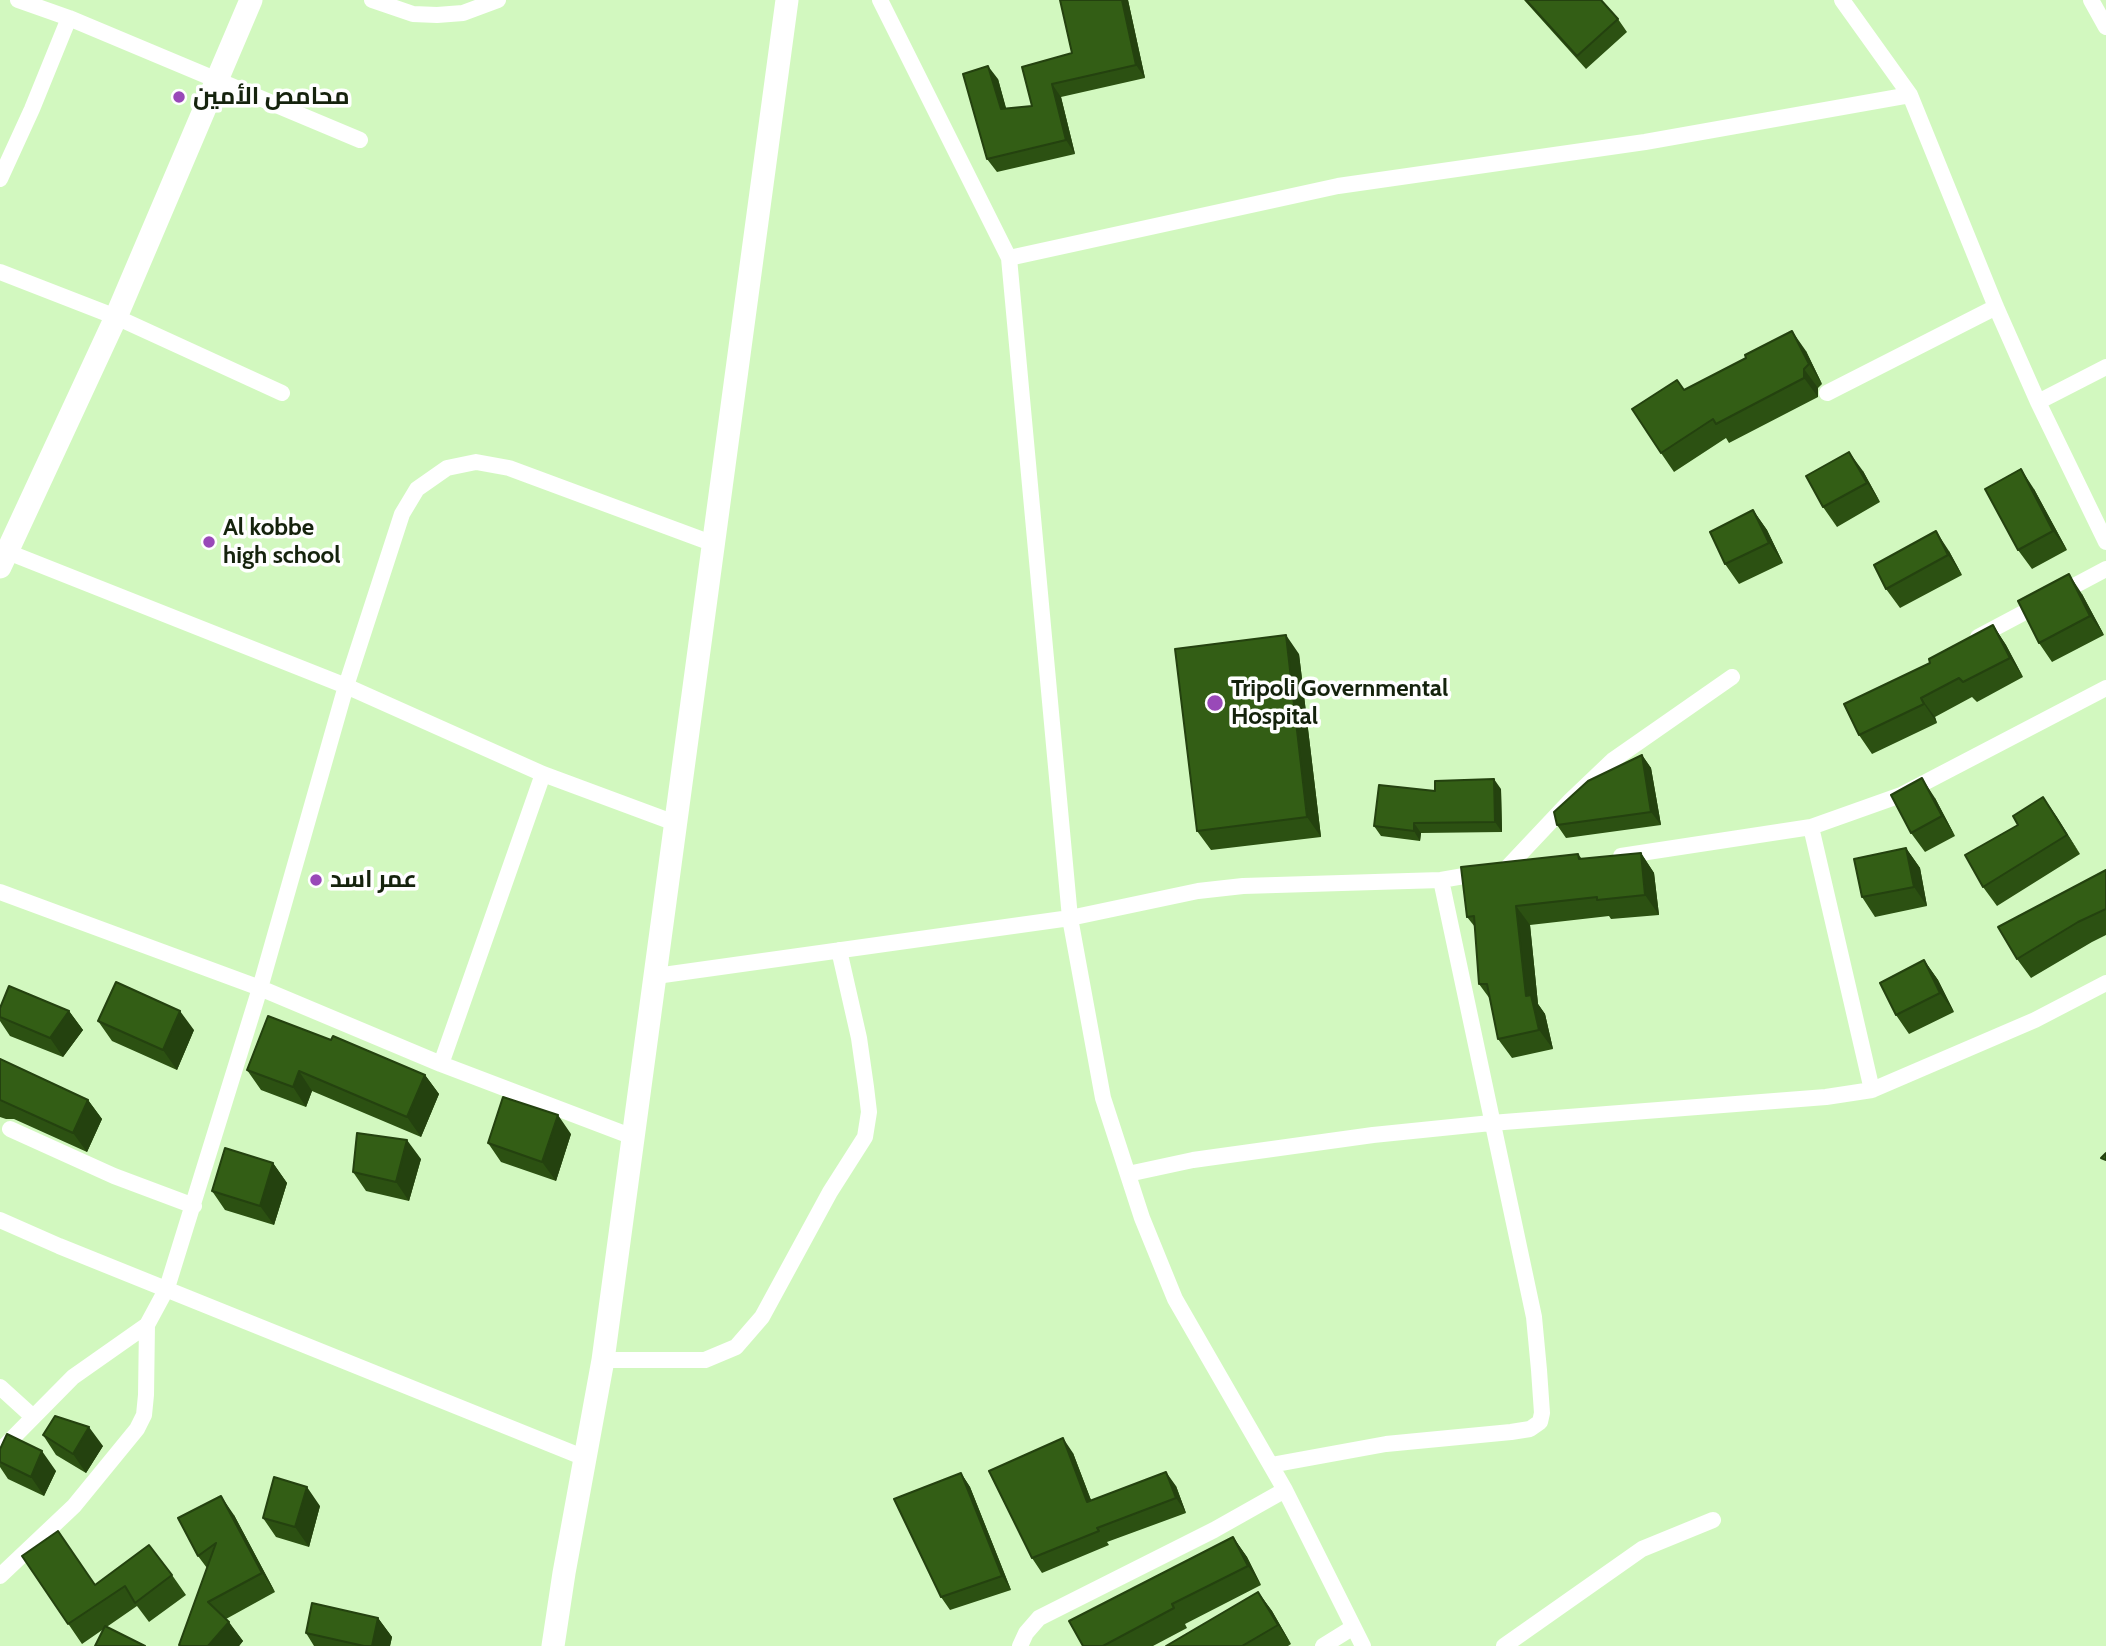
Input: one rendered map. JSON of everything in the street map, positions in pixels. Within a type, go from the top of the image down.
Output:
[{"type":"main road","points":[[3,556],[116,317],[251,0]]},
{"type":"main road","points":[[553,1646],[603,1360],[787,0]]},
{"type":"street","points":[[18,0],[69,18],[360,140]]},
{"type":"street","points":[[372,0],[413,14],[437,15],[463,13],[498,0]]},
{"type":"street","points":[[880,0],[1009,258],[1070,918],[1103,1098],[1142,1218],[1175,1299],[1285,1490],[1363,1646]]},
{"type":"street","points":[[1842,0],[1910,95],[1996,307],[2038,402],[2106,542]]},
{"type":"street","points":[[2091,0],[2106,27]]},
{"type":"street","points":[[0,179],[69,18]]},
{"type":"street","points":[[1009,258],[1338,186],[1645,142],[1910,95]]},
{"type":"street","points":[[0,272],[116,317],[282,393]]},
{"type":"street","points":[[1827,393],[1996,307]]},
{"type":"street","points":[[2038,402],[2106,367]]},
{"type":"street","points":[[0,1451],[73,1377],[147,1325],[167,1288],[260,988],[346,686],[402,514],[417,489],[447,468],[476,462],[509,468],[714,544]]},
{"type":"street","points":[[3,556],[346,686],[543,774],[675,823]]},
{"type":"street","points":[[1961,646],[2106,569]]},
{"type":"street","points":[[1505,870],[1613,760],[1732,677]]},
{"type":"street","points":[[1599,858],[1811,827],[1900,795],[2106,688]]},
{"type":"street","points":[[441,1063],[543,774]]},
{"type":"street","points":[[1811,827],[1872,1090]]},
{"type":"street","points":[[656,976],[1070,918],[1166,897],[1243,886],[1441,880],[1532,866]]},
{"type":"street","points":[[1270,1465],[1386,1444],[1530,1429],[1540,1422],[1540,1380],[1534,1317],[1441,880]]},
{"type":"street","points":[[0,892],[260,988],[441,1063],[633,1137]]},
{"type":"street","points":[[603,1360],[705,1360],[736,1347],[762,1317],[830,1192],[864,1137],[869,1112],[866,1087],[859,1038],[839,950]]},
{"type":"street","points":[[1128,1174],[1193,1160],[1373,1135],[1826,1097],[1872,1090],[2035,1020],[2106,983]]},
{"type":"street","points":[[10,1129],[114,1176],[194,1206]]},
{"type":"street","points":[[0,1220],[585,1458]]},
{"type":"street","points":[[0,1576],[74,1506],[137,1429],[144,1415],[146,1395],[147,1325]]},
{"type":"street","points":[[0,1387],[32,1416]]},
{"type":"street","points":[[1020,1646],[1026,1633],[1040,1618],[1214,1530],[1285,1490]]},
{"type":"street","points":[[1504,1646],[1642,1549],[1713,1520]]},
{"type":"street","points":[[1323,1646],[1352,1628]]},
{"type":"building","points":[[1060,0],[1122,0],[1136,65],[1052,84],[1066,140],[987,159],[963,74],[988,66],[1001,109],[1032,106],[1022,67],[1072,53]]},
{"type":"building","points":[[1526,0],[1601,0],[1618,19],[1577,56]]},
{"type":"building","points":[[1792,331],[1809,364],[1804,369],[1804,378],[1716,424],[1713,419],[1661,453],[1632,409],[1677,380],[1684,390]]},
{"type":"building","points":[[1849,452],[1867,483],[1823,507],[1806,476]]},
{"type":"building","points":[[2021,469],[2053,531],[2018,550],[1985,489]]},
{"type":"building","points":[[1753,510],[1769,543],[1725,564],[1710,532]]},
{"type":"building","points":[[1936,531],[1948,555],[1886,589],[1874,565]]},
{"type":"building","points":[[2069,574],[2090,616],[2039,643],[2018,601]]},
{"type":"building","points":[[1993,625],[2010,658],[1963,682],[1959,678],[1921,698],[1924,704],[1859,735],[1844,704],[1930,663],[1929,659]]},
{"type":"building","name":"Tripoli Governmental Hospital","points":[[1286,635],[1307,817],[1197,831],[1175,649]]},
{"type":"building","points":[[1642,755],[1651,812],[1557,825],[1554,812],[1588,781]]},
{"type":"building","points":[[1922,778],[1942,816],[1911,833],[1891,795]]},
{"type":"building","points":[[1494,779],[1495,822],[1414,823],[1414,831],[1374,826],[1379,785],[1435,791],[1435,781]]},
{"type":"building","points":[[2043,797],[2067,835],[1983,887],[1965,855],[2018,825],[2013,816]]},
{"type":"building","points":[[1906,848],[1914,887],[1862,897],[1854,859]]},
{"type":"building","points":[[1641,853],[1645,895],[1516,906],[1526,996],[1531,995],[1539,1030],[1498,1039],[1487,984],[1479,984],[1474,916],[1467,917],[1461,867],[1578,854],[1579,859]]},
{"type":"building","points":[[2106,870],[2106,909],[2078,922],[2017,959],[1998,927]]},
{"type":"building","points":[[1924,960],[1940,993],[1896,1015],[1880,983]]},
{"type":"building","points":[[116,982],[180,1011],[163,1050],[98,1021]]},
{"type":"building","points":[[9,986],[69,1011],[50,1038],[0,1017],[0,1008]]},
{"type":"building","points":[[268,1016],[331,1040],[333,1036],[425,1075],[407,1117],[299,1071],[293,1087],[247,1070]]},
{"type":"building","points":[[0,1059],[88,1100],[73,1133],[0,1100]]},
{"type":"building","points":[[503,1097],[558,1115],[542,1162],[488,1143]]},
{"type":"building","points":[[357,1133],[407,1140],[396,1182],[353,1172]]},
{"type":"building","points":[[225,1148],[273,1163],[260,1206],[212,1191]]},
{"type":"building","points":[[55,1416],[89,1427],[73,1454],[43,1435]]},
{"type":"building","points":[[7,1434],[42,1451],[31,1477],[0,1462],[0,1449]]},
{"type":"building","points":[[1063,1438],[1087,1502],[1166,1472],[1176,1498],[1097,1528],[1099,1531],[1032,1558],[989,1471]]},
{"type":"building","points":[[961,1473],[1002,1576],[941,1597],[894,1499]]},
{"type":"building","points":[[274,1477],[307,1487],[295,1527],[263,1518]]},
{"type":"building","points":[[221,1496],[262,1573],[208,1602],[229,1622],[208,1646],[181,1646],[179,1645],[216,1543],[198,1556],[178,1518]]},
{"type":"building","points":[[58,1531],[95,1585],[149,1545],[172,1575],[135,1603],[125,1586],[68,1624],[22,1556]]},
{"type":"building","points":[[1233,1537],[1248,1566],[1172,1604],[1174,1608],[1103,1646],[1083,1646],[1069,1621]]},
{"type":"building","points":[[1258,1592],[1278,1625],[1242,1646],[1166,1646]]},
{"type":"building","points":[[312,1603],[378,1618],[372,1646],[306,1633]]},
{"type":"building","points":[[105,1626],[145,1646],[95,1646]]},
{"type":"place","name":"محامص الأمين","points":[[179,97]]},
{"type":"place","name":"Al kobbe high school","points":[[209,542]]},
{"type":"place","name":"Tripoli Governmental Hospital","points":[[1215,703]]},
{"type":"place","name":"عمر اسد","points":[[316,880]]}]
